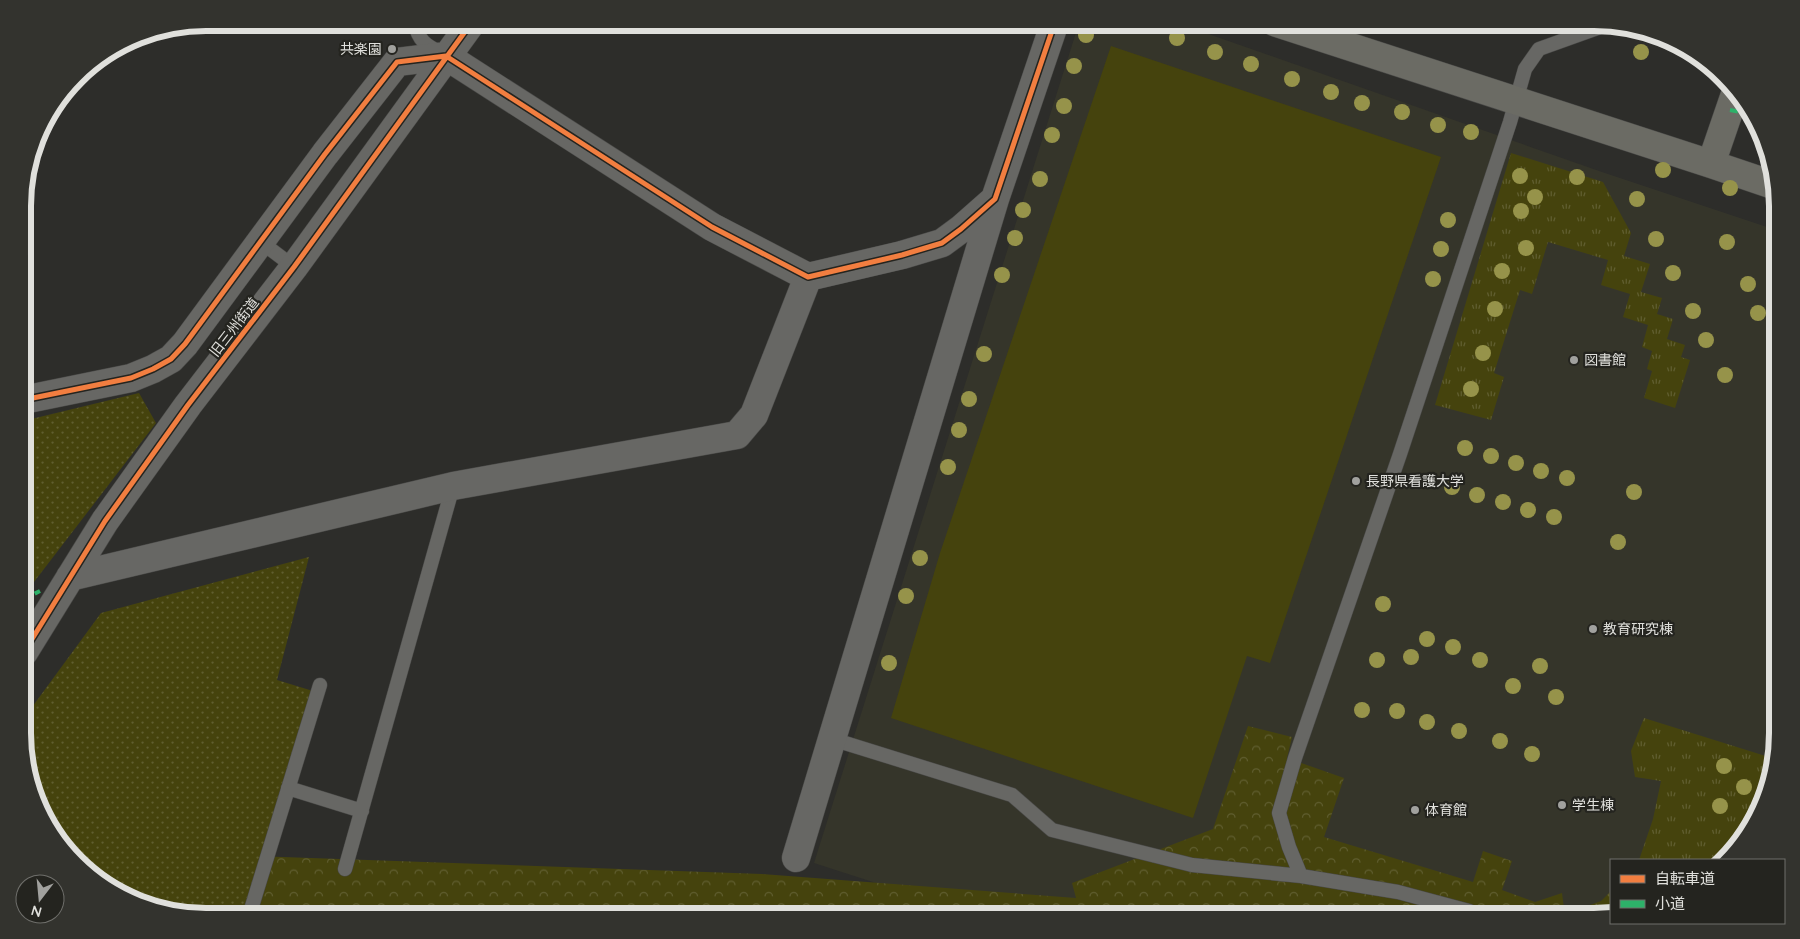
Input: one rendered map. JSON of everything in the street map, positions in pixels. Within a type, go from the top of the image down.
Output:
[{"type":"street","points":[[796,858],[995,199],[1052,31]]},
{"type":"street","points":[[1303,31],[1767,183]]},
{"type":"street","name":"旧三州街道","points":[[31,640],[105,521],[182,412],[294,267],[465,32]]},
{"type":"street","points":[[32,398],[131,378],[171,359],[186,344],[325,154],[397,62],[446,56],[712,227],[808,277],[902,255],[942,243],[995,199]]},
{"type":"street","points":[[1711,164],[1733,100]]},
{"type":"street","points":[[70,577],[453,486],[737,436],[754,415],[808,277]]},
{"type":"lane","points":[[1301,876],[1288,847],[1279,813],[1311,712],[1400,454],[1525,69],[1539,49],[1589,31]]},
{"type":"lane","points":[[417,32],[418,36],[428,46],[446,56]]},
{"type":"lane","points":[[261,242],[294,267]]},
{"type":"lane","points":[[345,869],[453,486]]},
{"type":"lane","points":[[251,908],[320,685]]},
{"type":"lane","points":[[832,739],[1012,795],[1052,830],[1192,864],[1301,876],[1398,892],[1454,907]]},
{"type":"lane","points":[[288,788],[362,811]]},
{"type":"shaded area","name":"長野県看護大学","points":[[1076,31],[1201,31],[1602,172],[1769,228],[1768,744],[1763,778],[1751,810],[1733,839],[1714,859],[1610,859],[1610,907],[1605,907],[952,907],[814,863]]},
{"type":"green space","points":[[1111,46],[1441,157],[1270,663],[1247,656],[1193,818],[891,718],[940,553]]},
{"type":"green space","points":[[1511,153],[1603,182],[1631,233],[1624,256],[1650,264],[1641,292],[1662,298],[1657,314],[1673,319],[1667,339],[1685,345],[1681,357],[1690,360],[1675,408],[1644,398],[1652,371],[1647,369],[1652,351],[1642,347],[1648,325],[1623,317],[1630,294],[1601,285],[1608,260],[1548,242],[1532,294],[1520,290],[1494,373],[1504,377],[1491,420],[1435,405]]},
{"type":"green space","points":[[139,393],[156,423],[31,586],[32,419]]},
{"type":"green space","points":[[309,557],[277,680],[313,691],[249,908],[184,906],[161,902],[129,890],[100,872],[75,848],[67,839],[49,810],[37,778],[35,767],[31,732],[31,708],[101,613]]},
{"type":"green space","points":[[1644,718],[1767,756],[1763,778],[1751,810],[1733,839],[1714,859],[1639,859],[1653,819],[1661,781],[1635,777],[1631,751]]},
{"type":"green space","points":[[1248,726],[1292,737],[1287,758],[1344,778],[1324,837],[1473,882],[1483,851],[1512,861],[1502,890],[1535,902],[1562,893],[1564,907],[207,908],[161,902],[136,893],[228,855],[762,874],[1076,898],[1072,883],[1213,829]]},
{"type":"green space","points":[[1610,892],[1610,907],[1584,907],[1601,901]]},
{"type":"marked path","points":[[1730,110],[1741,112]]},
{"type":"marked path","points":[[31,595],[40,591]]},
{"type":"cycle path","points":[[32,398],[131,378],[171,359],[185,344],[325,154],[397,62],[446,56],[712,227],[808,277],[902,255],[942,243],[995,199],[1052,31]]},
{"type":"cycle path","points":[[31,640],[105,521],[188,405],[294,267],[465,32]]},
{"type":"place","name":"共楽園","points":[[392,49]]},
{"type":"place","name":"図書館","points":[[1574,360]]},
{"type":"place","name":"長野県看護大学","points":[[1356,481]]},
{"type":"place","name":"教育研究棟","points":[[1593,629]]},
{"type":"place","name":"学生棟","points":[[1562,805]]},
{"type":"place","name":"体育館","points":[[1415,810]]}]
